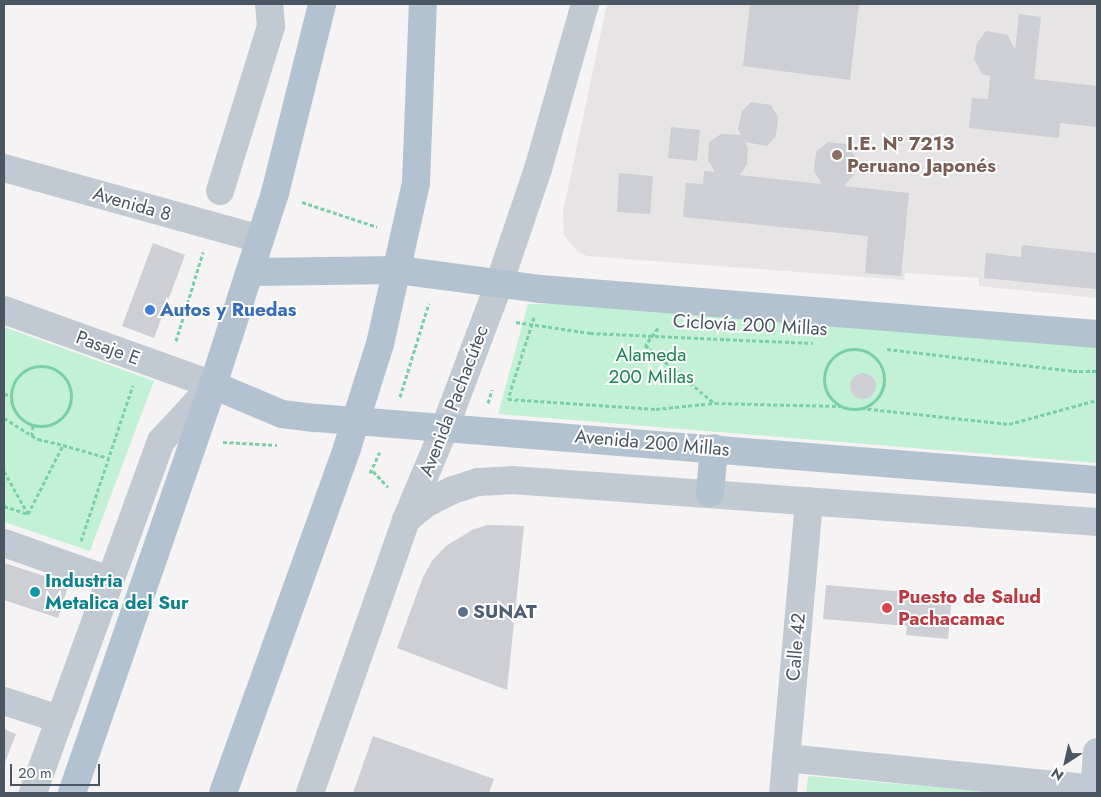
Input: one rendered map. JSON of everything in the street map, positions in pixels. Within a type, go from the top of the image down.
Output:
[{"type":"main road","points":[[72,793],[192,440],[213,385],[250,272],[275,193],[322,4]]},
{"type":"main road","points":[[223,793],[347,448],[380,344],[398,270],[416,174],[423,4]]},
{"type":"main road","points":[[250,272],[398,270],[541,289],[1097,334]]},
{"type":"main road","name":"Avenida 200 Millas","points":[[213,385],[282,414],[1097,480]]},
{"type":"main road","points":[[710,494],[714,448]]},
{"type":"street","points":[[220,191],[271,26],[269,4]]},
{"type":"street","name":"Avenida Pachacútec","points":[[310,793],[406,520],[445,427],[499,284],[538,169],[585,4]]},
{"type":"street","name":"Avenida 8","points":[[4,168],[260,239]]},
{"type":"street","name":"Pasaje E","points":[[4,310],[213,385]]},
{"type":"street","points":[[33,793],[161,441],[213,385]]},
{"type":"street","points":[[406,520],[425,504],[478,482],[512,480],[1097,522]]},
{"type":"street","name":"Calle 42","points":[[783,793],[809,501]]},
{"type":"street","points":[[4,543],[109,580]]},
{"type":"street","points":[[4,701],[59,719]]},
{"type":"street","points":[[786,758],[1094,791],[1097,752]]},
{"type":"path","points":[[275,193],[405,236]]},
{"type":"path","points":[[167,370],[210,226]]},
{"type":"path","points":[[391,424],[437,276]]},
{"type":"path","points":[[541,289],[508,399],[656,409],[715,403],[841,406],[1010,424],[1097,400]]},
{"type":"path","points":[[634,296],[658,327],[645,345],[715,403]]},
{"type":"path","name":"Ciclovía 200 Millas","points":[[511,331],[514,322],[590,333],[654,333],[821,343]]},
{"type":"path","name":"Ciclovía 200 Millas","points":[[840,344],[870,347]]},
{"type":"path","points":[[880,348],[1073,371],[1097,371]]},
{"type":"path","points":[[841,406],[833,401],[823,384],[827,364],[841,351],[860,349],[878,360],[885,378],[878,398],[861,408]]},
{"type":"path","points":[[45,367],[62,376],[70,393],[66,412],[52,424],[33,425],[17,413],[11,395],[13,385],[26,370],[45,367]]},
{"type":"path","points":[[80,546],[135,379]]},
{"type":"path","points":[[480,430],[494,387]]},
{"type":"path","points":[[4,394],[11,395]]},
{"type":"path","points":[[4,421],[32,436],[108,458]]},
{"type":"path","points":[[32,436],[33,425]]},
{"type":"path","points":[[192,440],[279,445]]},
{"type":"path","points":[[28,514],[64,445]]},
{"type":"path","points":[[347,448],[380,452]]},
{"type":"path","points":[[4,471],[28,514]]},
{"type":"path","points":[[373,471],[390,490]]},
{"type":"path","points":[[4,506],[28,514]]},
{"type":"shaded area","name":"I.E. N° 7213 Peruano Japonés","points":[[607,4],[1097,4],[1097,298],[979,286],[979,278],[905,273],[904,280],[587,256],[578,252],[564,235],[563,212]]},
{"type":"green space","name":"Alameda 200 Millas","points":[[528,304],[637,304],[1097,344],[1097,463],[498,414]]},
{"type":"green space","points":[[4,327],[154,381],[90,551],[4,522]]},
{"type":"green space","points":[[808,776],[1003,793],[806,793]]},
{"type":"building","points":[[750,4],[859,4],[850,80],[743,66]]},
{"type":"building","points":[[1019,14],[1041,17],[1034,79],[1097,86],[1097,127],[1060,123],[1059,138],[969,128],[972,98],[988,99],[990,76],[982,74],[974,59],[977,43],[986,31],[1008,35],[1015,50]]},
{"type":"building","points":[[751,102],[771,105],[778,117],[776,136],[767,146],[745,142],[748,148],[747,164],[740,175],[822,184],[814,171],[816,152],[828,142],[846,144],[856,158],[854,175],[844,186],[909,193],[901,276],[865,273],[868,236],[683,217],[686,183],[703,184],[704,171],[715,172],[708,160],[709,142],[721,134],[741,135],[738,129],[742,111]]},
{"type":"building","points":[[671,127],[700,130],[697,161],[668,158]]},
{"type":"building","points":[[619,173],[653,176],[650,214],[617,212]]},
{"type":"building","points":[[153,243],[185,255],[154,338],[122,326]]},
{"type":"building","points":[[1022,245],[1097,253],[1096,289],[984,278],[986,253],[1021,257]]},
{"type":"building","points":[[863,373],[873,376],[876,386],[873,396],[863,399],[853,396],[850,386],[853,376]]},
{"type":"building","name":"SUNAT","points":[[487,525],[524,526],[507,690],[397,648],[423,577],[432,561],[446,546],[472,530]]},
{"type":"building","name":"Industria Metalica del Sur","points":[[4,563],[69,584],[58,618],[4,600]]},
{"type":"building","name":"Puesto de Salud Pachacamac","points":[[826,585],[952,596],[948,639],[906,635],[907,626],[823,619]]},
{"type":"building","points":[[4,729],[16,734],[4,765]]},
{"type":"building","points":[[373,736],[494,779],[489,793],[353,793]]},
{"type":"place","name":"I.E. N° 7213 Peruano Japonés","points":[[837,155]]},
{"type":"place","name":"Autos y Ruedas","points":[[150,310]]},
{"type":"place","name":"Industria Metalica del Sur","points":[[35,592]]},
{"type":"place","name":"Puesto de Salud Pachacamac","points":[[887,608]]},
{"type":"place","name":"SUNAT","points":[[463,612]]}]
